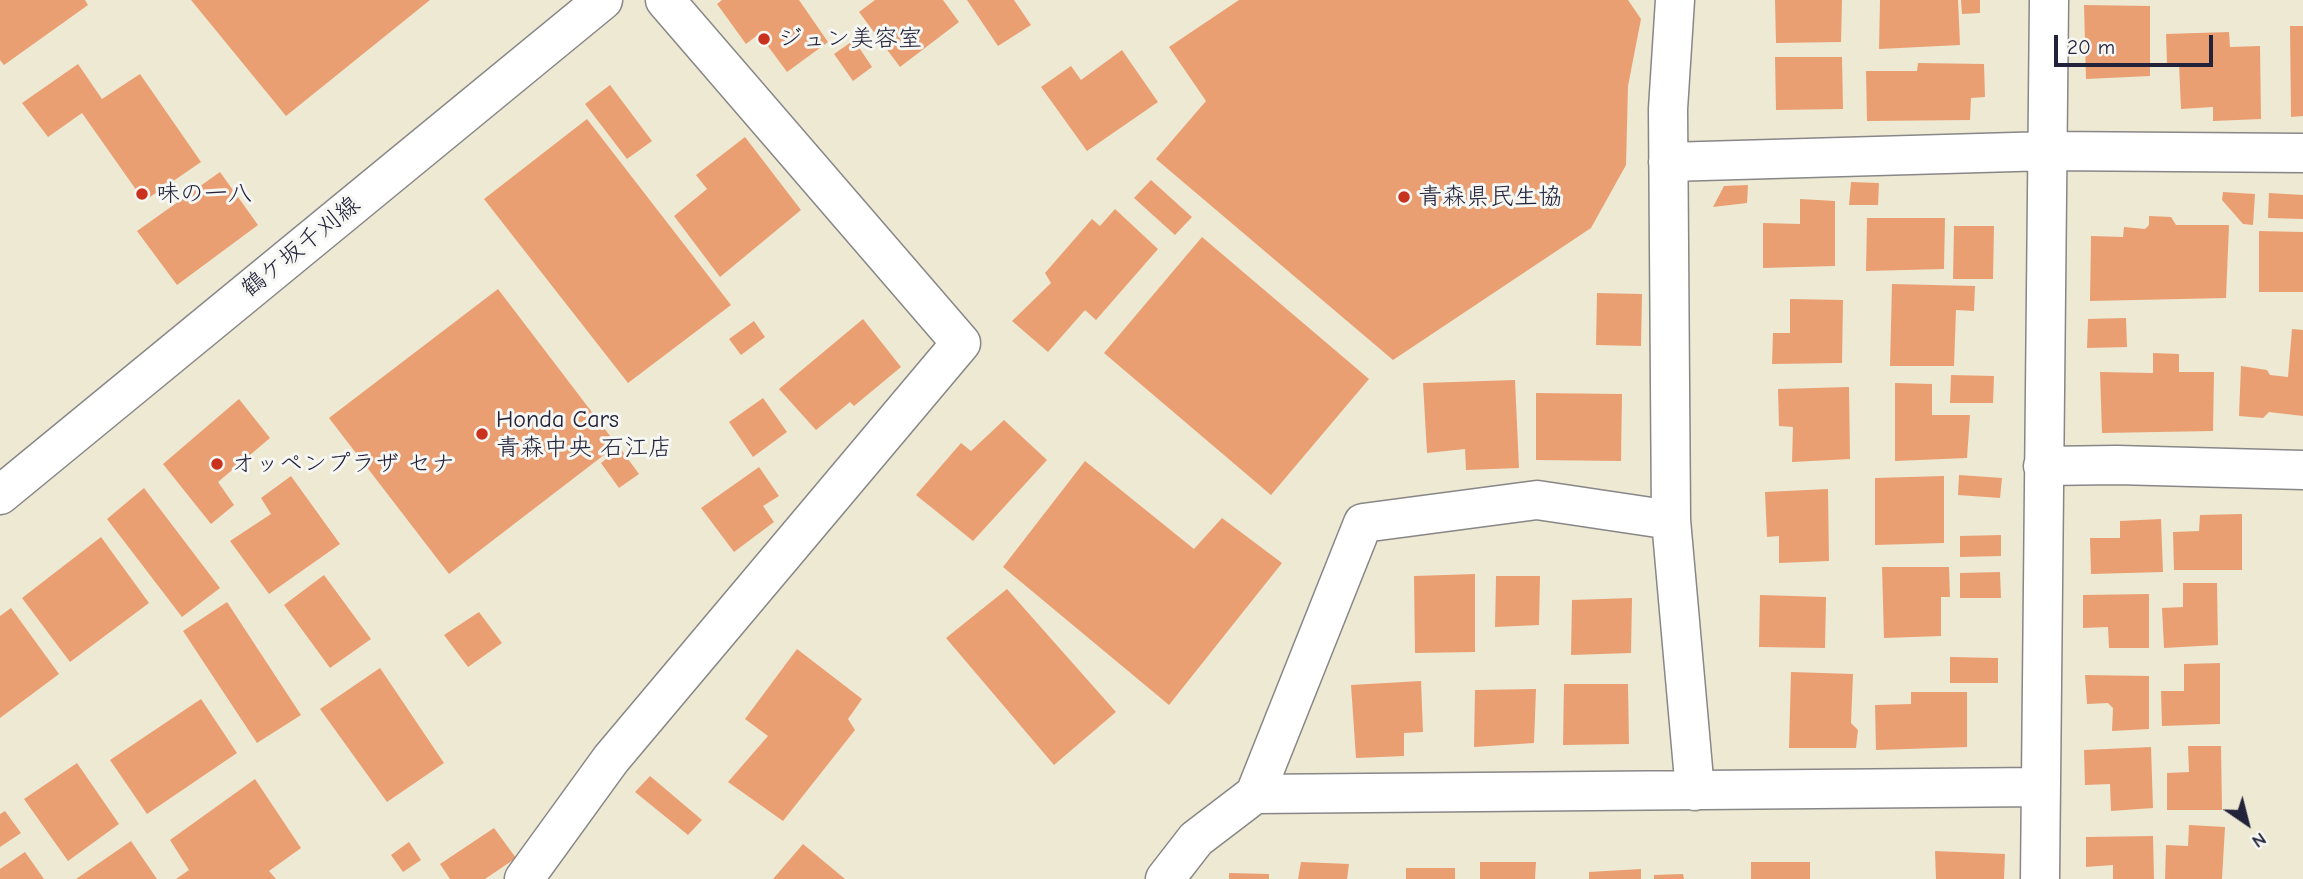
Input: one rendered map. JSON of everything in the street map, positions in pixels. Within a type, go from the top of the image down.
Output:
[{"type":"street","name":"鶴ケ坂千刈線","points":[[0,495],[603,0]]},
{"type":"street","points":[[524,879],[611,759],[961,343],[665,0]]},
{"type":"street","points":[[1675,0],[1668,109],[1671,520],[1696,791]]},
{"type":"street","points":[[2040,879],[2049,0]]},
{"type":"street","points":[[1668,162],[2049,151],[2303,153]]},
{"type":"street","points":[[2043,466],[2117,465],[2303,470]]},
{"type":"street","points":[[1165,879],[1196,839],[1255,794],[1363,523],[1537,500],[1671,520]]},
{"type":"street","points":[[1255,794],[2040,787]]},
{"type":"building","points":[[0,0],[85,0],[88,5],[4,65],[0,60]]},
{"type":"building","points":[[191,0],[430,0],[286,116]]},
{"type":"building","points":[[722,0],[799,0],[828,42],[787,72],[759,34],[746,44],[717,4]]},
{"type":"building","points":[[875,0],[943,0],[959,22],[900,67],[859,12]]},
{"type":"building","points":[[967,0],[1014,0],[1031,25],[998,46]]},
{"type":"building","name":"青森県民生協","points":[[1239,0],[1628,0],[1641,19],[1628,86],[1626,165],[1591,228],[1393,360],[1156,159],[1206,101],[1169,47]]},
{"type":"building","points":[[1775,0],[1842,0],[1841,42],[1776,43]]},
{"type":"building","points":[[1880,0],[1958,0],[1960,45],[1879,49]]},
{"type":"building","points":[[1961,0],[1980,0],[1980,13],[1962,14]]},
{"type":"building","points":[[2084,5],[2150,6],[2150,76],[2086,79]]},
{"type":"building","points":[[2290,26],[2303,26],[2303,116],[2291,117]]},
{"type":"building","points":[[2229,32],[2230,47],[2260,46],[2261,119],[2213,121],[2213,107],[2181,109],[2179,64],[2167,64],[2166,34]]},
{"type":"building","points":[[854,40],[872,67],[853,81],[834,54]]},
{"type":"building","points":[[1122,50],[1158,102],[1087,151],[1041,87],[1071,66],[1081,80]]},
{"type":"building","points":[[1775,57],[1842,57],[1843,109],[1776,110]]},
{"type":"building","points":[[1918,63],[1984,64],[1985,97],[1971,98],[1970,120],[1867,121],[1866,71],[1917,71]]},
{"type":"building","points":[[78,64],[102,99],[140,74],[201,162],[144,201],[82,113],[48,137],[22,103]]},
{"type":"building","points":[[610,85],[652,141],[627,159],[585,104]]},
{"type":"building","points":[[587,119],[731,305],[628,383],[484,199]]},
{"type":"building","points":[[745,137],[801,210],[720,277],[674,216],[707,189],[696,175]]},
{"type":"building","points":[[220,172],[258,225],[177,285],[137,231]]},
{"type":"building","points":[[1151,180],[1192,217],[1175,235],[1134,198]]},
{"type":"building","points":[[1851,182],[1879,183],[1878,205],[1849,205]]},
{"type":"building","points":[[1748,185],[1747,203],[1713,207],[1724,186]]},
{"type":"building","points":[[2223,192],[2255,194],[2253,225],[2243,224],[2222,200]]},
{"type":"building","points":[[2269,193],[2303,195],[2303,219],[2268,218]]},
{"type":"building","points":[[1800,199],[1835,201],[1835,266],[1763,268],[1763,223],[1800,224]]},
{"type":"building","points":[[1115,209],[1158,249],[1096,320],[1085,310],[1048,352],[1012,321],[1051,283],[1045,273],[1092,219],[1100,226]]},
{"type":"building","points":[[2149,216],[2171,217],[2176,225],[2229,225],[2226,298],[2090,301],[2091,236],[2123,237],[2124,227],[2145,229],[2149,225]]},
{"type":"building","points":[[1867,218],[1945,218],[1944,269],[1866,271]]},
{"type":"building","points":[[1954,226],[1994,226],[1993,279],[1953,279]]},
{"type":"building","points":[[2259,231],[2303,232],[2303,292],[2259,292]]},
{"type":"building","points":[[1202,237],[1369,379],[1271,495],[1104,353]]},
{"type":"building","points":[[1892,284],[1975,286],[1974,311],[1956,310],[1954,366],[1890,366]]},
{"type":"building","points":[[498,289],[617,445],[449,574],[329,418]]},
{"type":"building","points":[[1597,293],[1642,294],[1641,346],[1596,345]]},
{"type":"building","points":[[1790,299],[1843,300],[1842,363],[1772,364],[1773,333],[1790,333]]},
{"type":"building","points":[[2126,318],[2127,347],[2087,348],[2088,319]]},
{"type":"building","points":[[863,319],[901,367],[854,406],[850,402],[816,430],[779,389]]},
{"type":"building","points":[[754,321],[765,337],[741,355],[729,339]]},
{"type":"building","points":[[2292,329],[2303,330],[2303,416],[2269,412],[2263,418],[2239,416],[2241,366],[2267,370],[2270,375],[2288,377]]},
{"type":"building","points":[[2153,353],[2179,354],[2179,372],[2214,372],[2213,431],[2102,433],[2100,372],[2153,373]]},
{"type":"building","points":[[1951,375],[1994,376],[1993,403],[1950,403]]},
{"type":"building","points":[[1515,380],[1519,468],[1466,470],[1465,449],[1427,453],[1423,383]]},
{"type":"building","points":[[1895,383],[1932,384],[1932,415],[1970,415],[1967,458],[1895,461]]},
{"type":"building","points":[[1849,387],[1850,459],[1792,462],[1793,427],[1779,426],[1778,389]]},
{"type":"building","points":[[1536,393],[1622,394],[1621,461],[1536,460]]},
{"type":"building","points":[[763,398],[787,432],[753,457],[729,422]]},
{"type":"building","points":[[239,399],[270,438],[218,482],[234,505],[211,524],[163,464]]},
{"type":"building","points":[[1004,420],[1047,460],[973,541],[916,495],[961,443],[971,451]]},
{"type":"building","points":[[620,448],[639,474],[619,488],[601,463]]},
{"type":"building","points":[[1085,461],[1194,549],[1222,518],[1282,563],[1169,705],[1003,567]]},
{"type":"building","points":[[759,467],[779,496],[763,506],[774,522],[734,552],[701,508]]},
{"type":"building","points":[[1959,475],[2002,478],[2000,498],[1958,495]]},
{"type":"building","points":[[291,476],[340,544],[269,594],[230,541],[271,514],[261,498]]},
{"type":"building","points":[[1944,476],[1944,543],[1875,545],[1875,478]]},
{"type":"building","points":[[144,488],[220,588],[182,617],[107,519]]},
{"type":"building","points":[[1828,489],[1829,561],[1779,563],[1779,536],[1767,537],[1765,492]]},
{"type":"building","points":[[2242,514],[2242,570],[2174,570],[2173,532],[2199,531],[2200,515]]},
{"type":"building","points":[[2161,519],[2163,572],[2091,574],[2090,538],[2120,538],[2120,521]]},
{"type":"building","points":[[2001,535],[2001,556],[1960,557],[1960,536]]},
{"type":"building","points":[[101,537],[149,603],[70,662],[22,598]]},
{"type":"building","points":[[1882,567],[1949,567],[1950,597],[1941,597],[1941,636],[1884,638]]},
{"type":"building","points":[[2000,572],[2001,598],[1960,598],[1960,573]]},
{"type":"building","points":[[1475,574],[1475,652],[1415,653],[1414,576]]},
{"type":"building","points":[[324,575],[371,639],[330,668],[284,605]]},
{"type":"building","points":[[1496,576],[1540,576],[1539,625],[1495,627]]},
{"type":"building","points":[[2183,583],[2217,583],[2218,645],[2164,648],[2162,608],[2183,607]]},
{"type":"building","points":[[1007,589],[1116,712],[1054,765],[946,638]]},
{"type":"building","points":[[2149,594],[2149,648],[2109,648],[2108,627],[2083,628],[2083,595]]},
{"type":"building","points":[[1760,595],[1826,597],[1825,648],[1759,647]]},
{"type":"building","points":[[1632,598],[1631,653],[1571,655],[1572,600]]},
{"type":"building","points":[[227,602],[301,715],[257,743],[183,631]]},
{"type":"building","points":[[11,608],[59,674],[0,718],[0,616]]},
{"type":"building","points":[[479,612],[502,643],[468,667],[444,635]]},
{"type":"building","points":[[797,649],[862,699],[848,719],[855,730],[783,821],[728,782],[768,736],[745,719]]},
{"type":"building","points":[[1950,657],[1998,658],[1998,683],[1950,683]]},
{"type":"building","points":[[2220,663],[2220,724],[2162,726],[2161,691],[2184,691],[2184,664]]},
{"type":"building","points":[[380,668],[444,763],[387,802],[320,709]]},
{"type":"building","points":[[1791,672],[1853,674],[1851,723],[1858,730],[1856,748],[1789,748]]},
{"type":"building","points":[[2085,675],[2149,676],[2149,729],[2112,731],[2113,708],[2108,703],[2087,704]]},
{"type":"building","points":[[1421,681],[1423,732],[1404,733],[1404,756],[1356,758],[1351,685]]},
{"type":"building","points":[[1564,684],[1628,684],[1629,744],[1563,745]]},
{"type":"building","points":[[1536,689],[1534,743],[1474,747],[1475,690]]},
{"type":"building","points":[[1911,692],[1967,692],[1967,747],[1876,750],[1875,705],[1911,704]]},
{"type":"building","points":[[201,699],[237,753],[147,814],[110,760]]},
{"type":"building","points":[[2188,746],[2221,746],[2222,810],[2167,810],[2167,773],[2189,772]]},
{"type":"building","points":[[2151,747],[2153,808],[2111,811],[2110,784],[2085,785],[2084,750]]},
{"type":"building","points":[[77,763],[119,824],[68,861],[24,799]]},
{"type":"building","points":[[650,776],[702,820],[688,835],[635,792]]},
{"type":"building","points":[[255,779],[301,848],[269,871],[276,879],[176,879],[189,870],[170,840]]},
{"type":"building","points":[[5,811],[21,833],[0,847],[0,814]]},
{"type":"building","points":[[2189,825],[2225,827],[2222,879],[2165,879],[2166,845],[2188,846]]},
{"type":"building","points":[[494,828],[516,858],[485,879],[450,879],[440,864]]},
{"type":"building","points":[[2153,836],[2154,879],[2113,879],[2113,865],[2086,867],[2086,837]]},
{"type":"building","points":[[131,841],[157,879],[76,879]]},
{"type":"building","points":[[409,842],[421,860],[403,872],[391,855]]},
{"type":"building","points":[[803,844],[845,879],[773,879]]},
{"type":"building","points":[[1935,851],[2005,854],[2004,879],[1936,879]]},
{"type":"building","points":[[25,852],[44,879],[0,879],[0,869]]},
{"type":"building","points":[[1301,862],[1349,864],[1347,879],[1298,879]]},
{"type":"building","points":[[1480,862],[1536,862],[1535,879],[1480,879]]},
{"type":"building","points":[[1751,862],[1810,862],[1810,879],[1751,879]]},
{"type":"building","points":[[1406,868],[1455,868],[1455,879],[1406,879]]},
{"type":"building","points":[[1641,869],[1641,879],[1589,879],[1589,872]]},
{"type":"building","points":[[1229,873],[1269,874],[1269,879],[1229,879]]},
{"type":"building","points":[[1683,874],[1684,879],[1654,879],[1654,875]]},
{"type":"place","name":"ジュン美容室","points":[[764,39]]},
{"type":"place","name":"味の一八","points":[[142,194]]},
{"type":"place","name":"青森県民生協","points":[[1404,197]]},
{"type":"place","name":"Honda Cars 青森中央 石江店","points":[[482,434]]},
{"type":"place","name":"オッペンプラザ セナ","points":[[217,464]]}]
